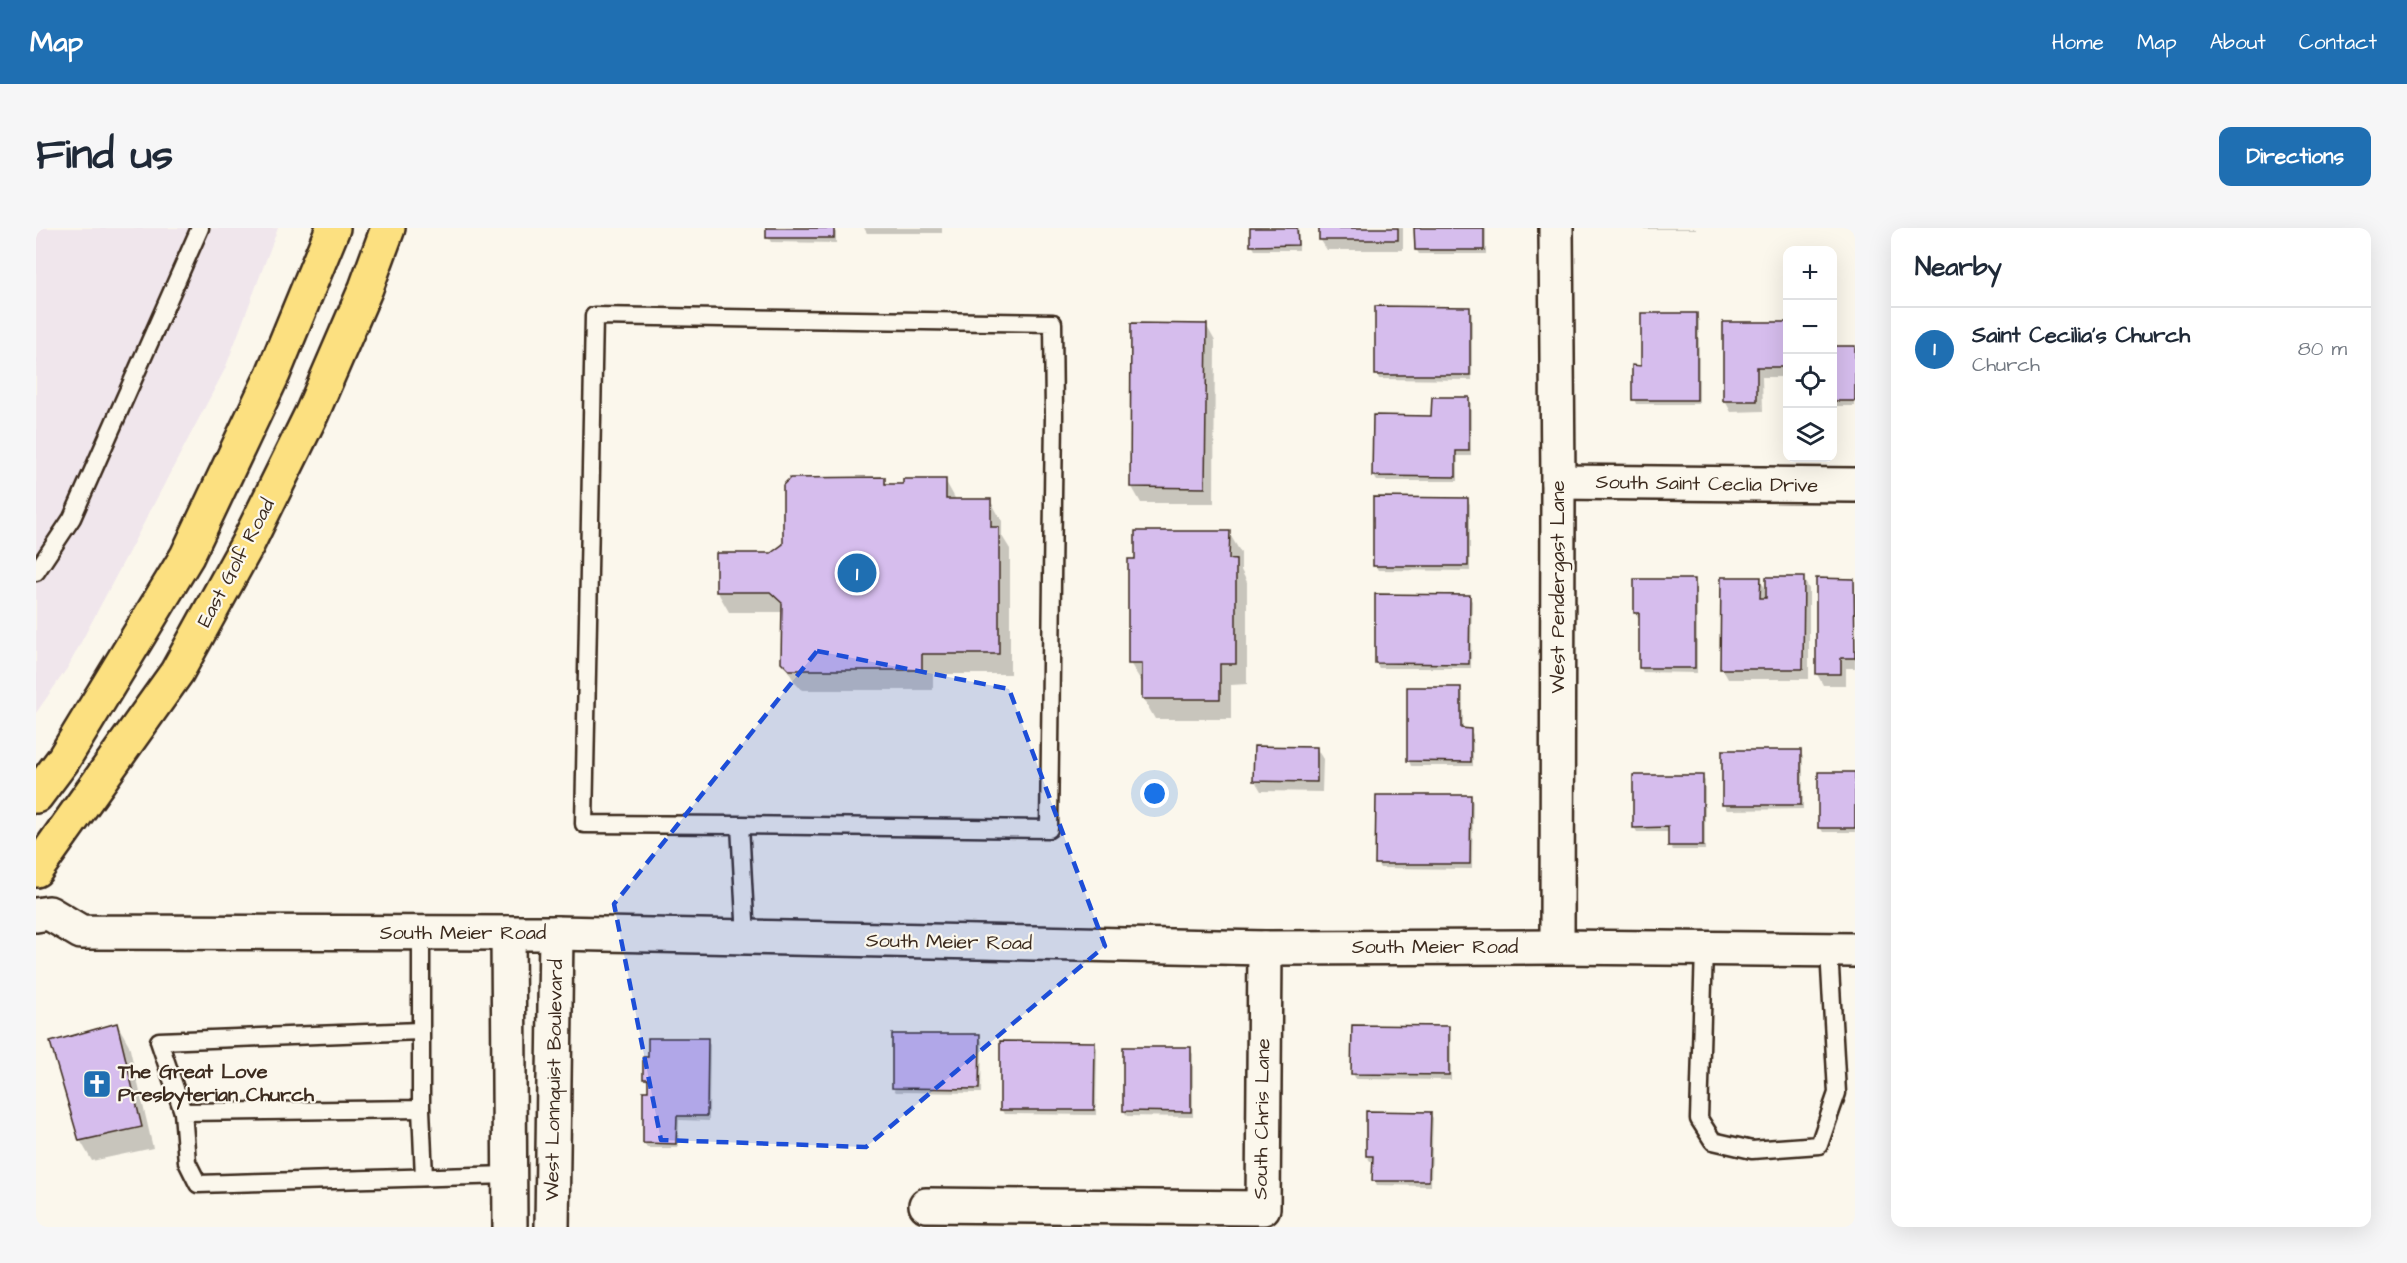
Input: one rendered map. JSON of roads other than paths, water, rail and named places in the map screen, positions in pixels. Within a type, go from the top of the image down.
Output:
[{"type":"main road","points":[[36,796],[63,760],[187,556],[273,375],[333,228]]},
{"type":"main road","name":"East Golf Road","points":[[37,866],[177,672],[248,545],[312,413],[366,288],[388,228]]},
{"type":"street","name":"West Pendergast Lane","points":[[1556,228],[1557,947]]},
{"type":"street","name":"South Saint Ceclia Drive","points":[[1558,482],[1855,485]]},
{"type":"street","name":"South Meier Road","points":[[37,866],[42,914],[81,932],[556,933],[1264,948],[1557,947],[1842,950]]},
{"type":"street","points":[[508,933],[510,1227]]},
{"type":"street","name":"West Lonnquist Boulevard","points":[[552,1227],[556,933]]},
{"type":"street","name":"South Chris Lane","points":[[926,1205],[1263,1208],[1264,948]]},
{"type":"lane","points":[[36,572],[72,518],[200,228]]},
{"type":"lane","points":[[594,316],[1053,323],[1054,415],[1048,828],[740,825],[585,824],[594,316]]},
{"type":"lane","points":[[740,825],[746,938]]},
{"type":"lane","points":[[422,933],[420,1031],[424,1177]]},
{"type":"lane","points":[[1704,948],[1699,1119],[1713,1141],[1752,1150],[1819,1145],[1837,1093],[1842,950]]},
{"type":"lane","points":[[420,1031],[159,1041],[183,1112],[188,1162],[198,1184],[509,1175]]},
{"type":"lane","points":[[183,1112],[421,1109]]},
{"type":"place","name":"Saint Cecilia's Church","points":[[857,573]]},
{"type":"place","name":"The Great Love Presbyterian Church","points":[[97,1084]]}]
